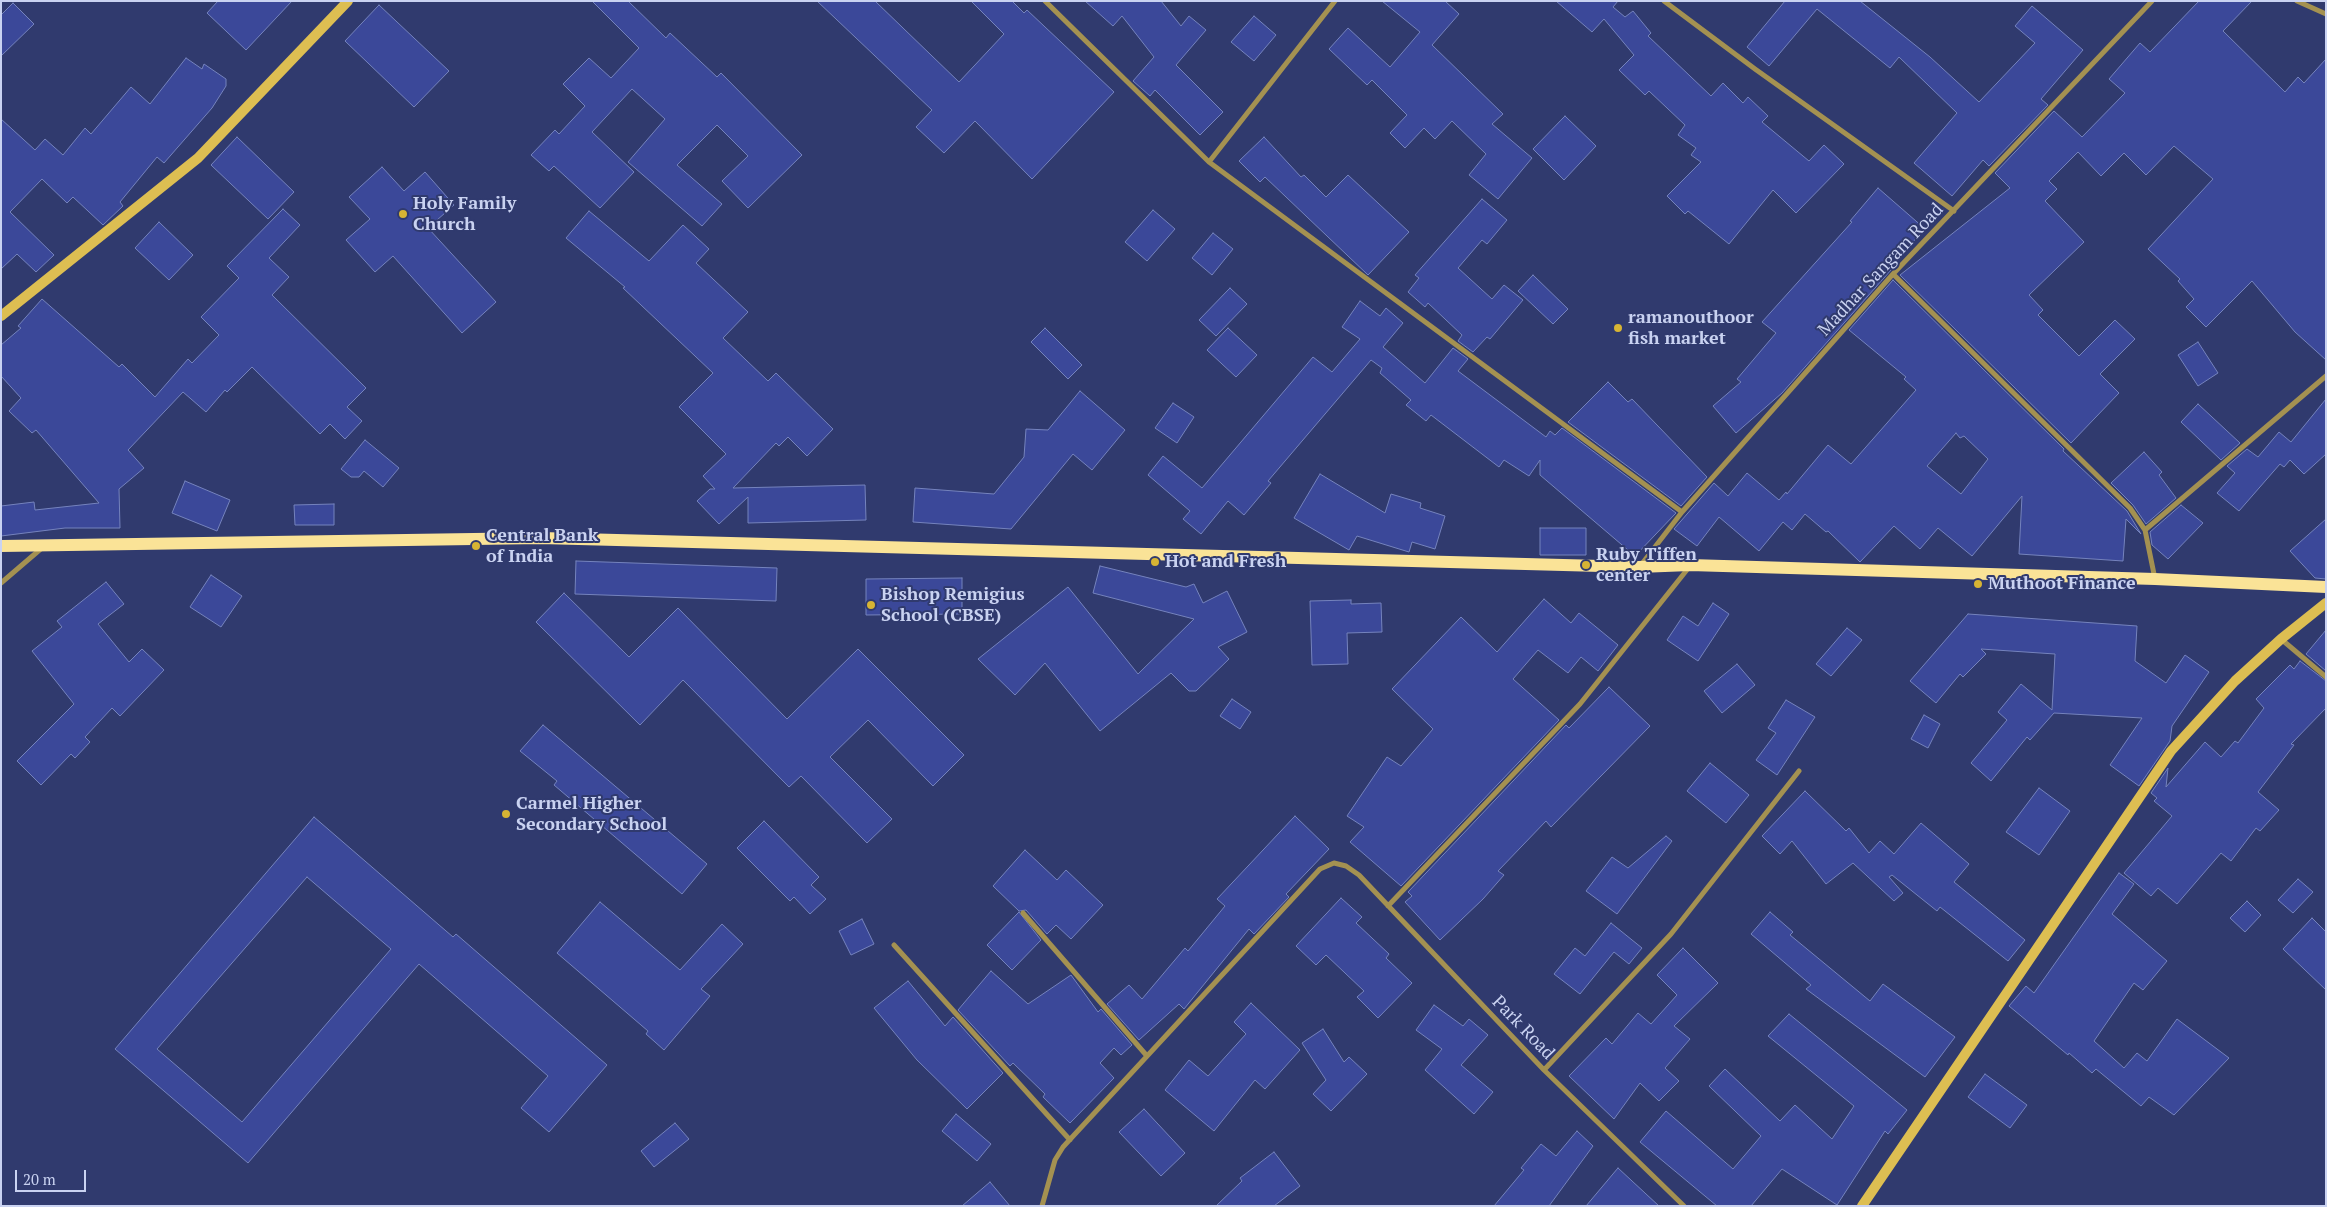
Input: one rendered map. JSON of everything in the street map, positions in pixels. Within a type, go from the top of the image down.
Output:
[{"type":"main road","points":[[1,546],[542,538],[1639,567],[1690,565],[2155,579],[2326,587]]},
{"type":"street","points":[[1,316],[198,158],[348,1]]},
{"type":"street","points":[[1045,1],[1209,162],[1682,512]]},
{"type":"street","points":[[1209,162],[1336,1]]},
{"type":"street","points":[[1664,1],[1755,70],[1954,211]]},
{"type":"street","name":"Madhar Sangam Road","points":[[1639,567],[1682,512],[1893,274],[2152,1]]},
{"type":"street","points":[[2297,1],[2326,14]]},
{"type":"street","points":[[1893,274],[2130,508],[2145,530],[2155,579]]},
{"type":"street","points":[[2145,530],[2326,376]]},
{"type":"street","points":[[1,583],[46,545]]},
{"type":"street","points":[[1388,906],[1580,704],[1690,565]]},
{"type":"street","points":[[1862,1206],[2171,751],[2235,681],[2281,639],[2326,603]]},
{"type":"street","points":[[2281,639],[2326,677]]},
{"type":"street","points":[[1544,1070],[1672,934],[1799,771]]},
{"type":"street","name":"Park Road","points":[[1147,1056],[1320,868],[1328,864],[1346,866],[1359,875],[1544,1070],[1684,1206]]},
{"type":"street","points":[[1023,913],[1147,1056],[1070,1140],[1055,1160],[1042,1206]]},
{"type":"street","points":[[894,945],[1070,1140]]},
{"type":"building","points":[[218,1],[292,1],[246,50],[207,13]]},
{"type":"building","points":[[592,1],[628,1],[666,38],[670,33],[717,77],[721,73],[802,155],[748,208],[722,181],[748,156],[717,125],[677,165],[722,204],[702,226],[628,162],[665,119],[632,89],[592,132],[634,172],[600,208],[554,166],[549,171],[531,155],[555,130],[559,134],[585,106],[563,84],[589,58],[611,78],[639,48]]},
{"type":"building","points":[[817,1],[875,1],[959,82],[1004,34],[971,1],[1012,1],[1024,13],[1027,10],[1114,92],[1032,179],[975,121],[944,153],[916,127],[932,110]]},
{"type":"building","points":[[1085,1],[1161,1],[1181,26],[1189,16],[1206,30],[1176,65],[1223,112],[1200,135],[1155,90],[1150,96],[1133,81],[1154,57],[1122,16],[1113,26]]},
{"type":"building","points":[[1382,1],[1445,1],[1459,14],[1432,45],[1503,114],[1492,124],[1532,158],[1498,199],[1469,175],[1486,154],[1452,121],[1435,139],[1424,128],[1405,148],[1390,133],[1407,115],[1372,80],[1367,85],[1329,49],[1348,28],[1390,67],[1420,32]]},
{"type":"building","points":[[1556,1],[1618,1],[1613,7],[1625,17],[1633,11],[1651,33],[1648,36],[1711,96],[1723,83],[1743,103],[1748,97],[1768,116],[1762,122],[1809,161],[1824,145],[1844,164],[1796,213],[1773,190],[1729,244],[1688,211],[1685,214],[1667,196],[1701,162],[1691,155],[1696,148],[1678,135],[1685,125],[1649,91],[1645,95],[1619,70],[1634,55],[1604,19],[1592,32]]},
{"type":"building","points":[[1785,1],[1860,1],[1930,57],[1979,102],[2035,43],[2015,26],[2032,6],[2083,50],[2041,99],[2048,105],[1989,166],[1983,160],[1952,196],[1914,163],[1957,113],[1899,57],[1890,68],[1817,9],[1769,66],[1747,47]]},
{"type":"building","points":[[2199,1],[2252,1],[2223,31],[2285,92],[2298,77],[2304,83],[2326,59],[2326,360],[2295,332],[2252,281],[2206,327],[2186,307],[2194,299],[2178,281],[2180,279],[2148,249],[2213,179],[2174,146],[2146,175],[2124,153],[2101,176],[2078,152],[2049,181],[2057,189],[2045,201],[2084,242],[2029,295],[2043,310],[2038,315],[2079,356],[2115,320],[2135,339],[2100,374],[2119,393],[2071,443],[1900,275],[2010,188],[1995,173],[2054,111],[2082,137],[2125,93],[2109,79],[2140,43],[2150,52]]},
{"type":"building","points":[[13,3],[34,24],[1,56],[1,15]]},
{"type":"building","points":[[379,5],[449,71],[414,107],[345,41]]},
{"type":"building","points":[[1254,16],[1276,35],[1254,61],[1231,42]]},
{"type":"building","points":[[186,58],[202,69],[204,64],[226,79],[226,86],[212,108],[164,163],[157,157],[120,202],[123,206],[103,225],[73,197],[67,203],[42,179],[10,212],[54,255],[36,272],[17,254],[1,269],[1,119],[35,150],[45,139],[63,155],[85,128],[91,134],[131,87],[150,104]]},
{"type":"building","points":[[1565,116],[1596,146],[1564,180],[1533,149]]},
{"type":"building","points":[[237,137],[294,192],[268,219],[211,165]]},
{"type":"building","points":[[1264,137],[1301,177],[1304,175],[1326,197],[1348,175],[1409,232],[1368,275],[1265,177],[1260,182],[1239,161]]},
{"type":"building","points":[[382,167],[404,191],[425,172],[454,205],[428,228],[496,302],[462,333],[393,256],[375,272],[346,240],[370,219],[349,197]]},
{"type":"building","points":[[1878,188],[1924,228],[1891,270],[1782,393],[1736,433],[1713,406],[1741,382],[1737,379],[1776,333],[1762,322],[1852,222],[1850,221]]},
{"type":"building","points":[[1482,199],[1507,220],[1487,244],[1482,240],[1458,268],[1492,299],[1504,285],[1523,300],[1490,339],[1487,337],[1473,352],[1458,341],[1462,335],[1428,303],[1425,307],[1408,292],[1419,278],[1415,275]]},
{"type":"building","points":[[283,209],[300,225],[269,258],[289,277],[272,295],[366,388],[347,407],[362,421],[345,439],[330,424],[320,434],[252,367],[227,392],[225,390],[206,412],[183,392],[128,450],[144,468],[119,489],[120,528],[65,528],[1,536],[1,506],[34,502],[35,510],[99,503],[36,430],[32,433],[9,411],[21,398],[1,376],[1,345],[21,328],[18,326],[42,299],[119,367],[122,364],[155,397],[188,359],[192,363],[219,335],[201,317],[239,278],[227,266]]},
{"type":"building","points":[[1153,210],[1175,229],[1147,261],[1125,242]]},
{"type":"building","points":[[589,211],[649,261],[683,225],[709,249],[696,263],[748,312],[723,338],[768,381],[776,373],[833,429],[807,456],[788,437],[779,446],[776,443],[733,488],[865,485],[866,520],[748,523],[748,497],[719,524],[697,501],[710,489],[715,489],[703,476],[726,454],[679,407],[713,373],[623,288],[625,287],[566,238]]},
{"type":"building","points":[[159,222],[193,255],[169,280],[135,248]]},
{"type":"building","points":[[1213,233],[1233,249],[1212,275],[1192,258]]},
{"type":"building","points":[[1533,275],[1568,309],[1553,324],[1518,291]]},
{"type":"building","points":[[1893,280],[2064,449],[2063,451],[2127,511],[2141,534],[2126,519],[2123,561],[2019,554],[2022,496],[1972,556],[1938,528],[1920,549],[1894,526],[1860,562],[1828,531],[1826,532],[1805,514],[1792,530],[1783,522],[1759,551],[1719,517],[1697,546],[1674,529],[1714,483],[1728,496],[1747,473],[1779,500],[1786,492],[1787,494],[1828,445],[1851,464],[1916,390],[1904,379],[1906,377],[1849,330]],"holes":[[[1956,433],[1960,438],[1964,436],[1988,459],[1961,494],[1927,466]]]},
{"type":"building","points":[[1230,288],[1247,304],[1216,336],[1199,320]]},
{"type":"building","points":[[1360,301],[1380,316],[1386,308],[1403,323],[1383,347],[1425,383],[1453,348],[1468,359],[1458,371],[1546,437],[1550,431],[1555,435],[1562,428],[1676,513],[1635,556],[1540,475],[1540,460],[1529,476],[1504,460],[1499,467],[1431,415],[1426,421],[1406,405],[1411,400],[1380,373],[1382,368],[1371,360],[1268,481],[1271,483],[1244,515],[1228,501],[1201,534],[1183,519],[1190,511],[1148,475],[1163,456],[1202,488],[1313,357],[1332,372],[1360,339],[1342,327]]},
{"type":"building","points":[[1045,328],[1082,365],[1068,379],[1031,342]]},
{"type":"building","points":[[1228,328],[1257,355],[1236,377],[1207,350]]},
{"type":"building","points":[[2198,342],[2218,373],[2198,386],[2178,355]]},
{"type":"building","points":[[1608,382],[1628,402],[1632,399],[1707,477],[1681,506],[1568,422]]},
{"type":"building","points":[[1080,391],[1125,430],[1092,470],[1073,454],[1011,529],[913,522],[915,488],[994,494],[1024,457],[1026,429],[1048,430]]},
{"type":"building","points":[[2326,399],[2326,454],[2304,474],[2290,460],[2284,467],[2280,464],[2239,511],[2217,493],[2235,473],[2227,466],[2247,449],[2258,457],[2279,432],[2291,442]]},
{"type":"building","points":[[1173,403],[1194,417],[1177,443],[1155,428]]},
{"type":"building","points":[[2198,404],[2240,443],[2221,460],[2181,422]]},
{"type":"building","points":[[365,440],[399,468],[383,487],[364,471],[359,477],[351,477],[341,469]]},
{"type":"building","points":[[2144,452],[2162,472],[2159,475],[2176,498],[2146,524],[2133,505],[2111,483]]},
{"type":"building","points":[[1320,474],[1385,513],[1391,494],[1421,503],[1420,508],[1445,516],[1435,549],[1412,542],[1409,552],[1357,536],[1349,550],[1294,518]]},
{"type":"building","points":[[185,481],[230,500],[217,531],[172,513]]},
{"type":"building","points":[[334,504],[334,525],[295,525],[294,505]]},
{"type":"building","points":[[2181,505],[2203,523],[2168,559],[2152,545],[2150,532]]},
{"type":"building","points":[[2326,519],[2326,579],[2315,578],[2290,551]]},
{"type":"building","points":[[1540,528],[1586,528],[1586,555],[1540,555]]},
{"type":"building","points":[[576,561],[777,568],[776,601],[575,594]]},
{"type":"building","points":[[1100,566],[1186,587],[1194,584],[1203,603],[1227,591],[1247,632],[1218,647],[1229,659],[1196,691],[1189,691],[1171,673],[1100,731],[1045,663],[1015,695],[978,659],[1068,587],[1138,674],[1194,619],[1093,593]]},
{"type":"building","points":[[211,575],[242,596],[221,627],[190,607]]},
{"type":"building","points":[[962,578],[962,614],[866,615],[866,579]]},
{"type":"building","points":[[106,582],[124,604],[98,624],[129,662],[142,649],[164,670],[120,716],[112,708],[85,737],[90,742],[75,758],[71,754],[41,785],[17,761],[74,704],[32,651],[62,627],[57,621]]},
{"type":"building","points":[[564,593],[629,657],[678,608],[787,719],[858,649],[964,755],[933,786],[868,720],[830,757],[892,819],[867,843],[801,776],[789,787],[683,680],[640,725],[536,622]]},
{"type":"building","points":[[1544,599],[1571,623],[1579,613],[1618,645],[1598,671],[1581,657],[1568,673],[1538,650],[1513,679],[1559,720],[1401,886],[1350,842],[1364,827],[1347,816],[1387,757],[1401,766],[1433,729],[1392,689],[1461,617],[1497,652]]},
{"type":"building","points":[[1351,600],[1351,604],[1381,603],[1382,632],[1347,633],[1348,664],[1312,665],[1310,601]]},
{"type":"building","points":[[1713,603],[1729,614],[1698,661],[1667,640],[1683,616],[1698,626]]},
{"type":"building","points":[[1968,614],[2137,626],[2135,661],[2166,683],[2185,655],[2209,672],[2172,726],[2170,741],[2139,786],[2110,765],[2142,718],[2054,713],[2030,740],[2027,737],[1991,781],[1971,763],[2007,720],[1998,712],[2021,684],[2052,710],[2055,654],[1981,649],[1986,654],[1963,677],[1960,674],[1936,703],[1910,681]]},
{"type":"building","points":[[1847,628],[1862,640],[1831,676],[1816,664]]},
{"type":"building","points":[[2326,630],[2326,671],[2306,654]]},
{"type":"building","points":[[2300,661],[2326,681],[2326,708],[2291,744],[2294,745],[2258,792],[2279,810],[2260,831],[2256,828],[2231,861],[2221,853],[2177,904],[2158,888],[2151,896],[2124,873],[2172,816],[2154,801],[2157,798],[2151,793],[2168,768],[2166,787],[2205,742],[2221,757],[2235,741],[2238,743],[2264,708],[2256,699],[2290,665],[2294,669]]},
{"type":"building","points":[[1737,664],[1755,685],[1722,713],[1704,691]]},
{"type":"building","points":[[1609,687],[1650,726],[1551,827],[1546,821],[1498,871],[1504,875],[1483,899],[1440,940],[1405,902],[1412,896],[1408,892],[1566,725],[1569,728]]},
{"type":"building","points":[[1232,699],[1251,712],[1240,729],[1220,716]]},
{"type":"building","points":[[1786,700],[1815,717],[1777,775],[1756,760],[1776,733],[1768,728]]},
{"type":"building","points":[[1924,715],[1940,724],[1928,748],[1911,739]]},
{"type":"building","points":[[543,725],[707,864],[682,894],[554,785],[557,781],[520,751]]},
{"type":"building","points":[[1710,763],[1749,795],[1726,823],[1687,791]]},
{"type":"building","points":[[2039,788],[2070,811],[2039,855],[2006,832]]},
{"type":"building","points":[[1805,791],[1846,831],[1849,828],[1869,853],[1880,841],[1894,854],[1921,823],[1969,864],[1954,882],[2025,940],[2008,961],[1940,907],[1937,911],[1892,875],[1889,877],[1903,893],[1894,901],[1853,863],[1826,884],[1792,841],[1780,854],[1762,836]]},
{"type":"building","points":[[1295,816],[1329,849],[1286,894],[1289,897],[1254,934],[1249,929],[1184,1009],[1179,1004],[1139,1040],[1107,1004],[1129,985],[1142,999],[1185,948],[1188,951],[1225,906],[1217,899]]},
{"type":"building","points":[[314,817],[453,937],[456,934],[607,1065],[549,1132],[521,1108],[548,1076],[419,964],[248,1163],[115,1049]],"holes":[[[307,877],[391,949],[242,1122],[157,1049]]]},
{"type":"building","points":[[764,821],[819,877],[811,885],[826,899],[810,914],[794,897],[790,901],[737,848]]},
{"type":"building","points":[[1666,836],[1672,841],[1617,914],[1586,891],[1612,857],[1628,868]]},
{"type":"building","points":[[1025,850],[1057,880],[1066,870],[1103,905],[1071,939],[1056,925],[1047,934],[1026,910],[1019,911],[993,886]]},
{"type":"building","points":[[2119,873],[2134,884],[2112,914],[2167,961],[2143,990],[2134,983],[2094,1041],[2124,1068],[2137,1053],[2147,1061],[2177,1019],[2229,1058],[2174,1115],[2149,1097],[2141,1106],[2096,1069],[2092,1073],[2069,1053],[2068,1055],[2009,1006],[2026,986],[2034,993]]},
{"type":"building","points":[[2298,879],[2313,892],[2293,913],[2278,900]]},
{"type":"building","points":[[1341,898],[1362,917],[1356,923],[1389,954],[1386,958],[1412,983],[1378,1018],[1357,997],[1364,991],[1326,955],[1316,965],[1296,946]]},
{"type":"building","points":[[2247,901],[2261,915],[2245,932],[2230,918]]},
{"type":"building","points":[[600,902],[680,970],[722,924],[743,944],[701,989],[710,996],[664,1050],[646,1034],[648,1031],[557,953]]},
{"type":"building","points":[[1019,912],[1041,940],[1012,970],[987,945]]},
{"type":"building","points":[[1770,912],[1793,932],[1790,935],[1870,1001],[1883,984],[1955,1037],[1925,1077],[1806,989],[1811,985],[1751,934]]},
{"type":"building","points":[[2312,918],[2326,932],[2326,990],[2283,949]]},
{"type":"building","points":[[862,919],[874,944],[851,955],[839,931]]},
{"type":"building","points":[[1611,923],[1642,948],[1629,964],[1614,952],[1580,994],[1554,974],[1575,948],[1585,956]]},
{"type":"building","points":[[1683,948],[1718,983],[1674,1026],[1690,1039],[1665,1068],[1679,1081],[1659,1101],[1640,1083],[1614,1119],[1569,1076],[1606,1038],[1612,1044],[1638,1013],[1651,1024],[1677,995],[1657,975]]},
{"type":"building","points":[[991,971],[1028,1004],[1071,975],[1098,1012],[1101,1009],[1132,1045],[1121,1055],[1114,1048],[1100,1063],[1114,1078],[1070,1123],[1043,1097],[1045,1094],[1013,1063],[1010,1066],[958,1010]]},
{"type":"building","points":[[908,981],[945,1026],[953,1017],[1003,1073],[967,1109],[917,1060],[874,1008]]},
{"type":"building","points":[[1251,1003],[1300,1050],[1265,1089],[1255,1080],[1214,1131],[1165,1090],[1189,1060],[1208,1076],[1246,1034],[1234,1022]]},
{"type":"building","points":[[1434,1005],[1463,1026],[1469,1019],[1488,1035],[1461,1065],[1493,1092],[1474,1114],[1425,1070],[1442,1049],[1416,1030]]},
{"type":"building","points":[[1789,1014],[1907,1110],[1888,1134],[1885,1131],[1837,1205],[1782,1169],[1751,1206],[1717,1206],[1640,1142],[1666,1111],[1733,1169],[1761,1136],[1709,1086],[1725,1069],[1780,1121],[1795,1105],[1832,1139],[1854,1106],[1768,1036]]},
{"type":"building","points":[[1323,1029],[1344,1062],[1349,1057],[1367,1074],[1331,1111],[1313,1094],[1326,1080],[1302,1043]]},
{"type":"building","points":[[1985,1074],[2027,1105],[2010,1128],[1968,1097]]},
{"type":"building","points":[[1144,1109],[1185,1153],[1161,1176],[1119,1132]]},
{"type":"building","points":[[956,1114],[991,1144],[977,1161],[942,1131]]},
{"type":"building","points":[[675,1123],[689,1139],[654,1167],[641,1151]]},
{"type":"building","points":[[1577,1131],[1593,1146],[1549,1206],[1494,1206],[1524,1170],[1521,1168],[1541,1144],[1556,1156]]},
{"type":"building","points":[[1274,1152],[1300,1186],[1274,1206],[1216,1206],[1242,1181],[1240,1178]]},
{"type":"building","points":[[1618,1168],[1659,1206],[1586,1206]]},
{"type":"building","points":[[990,1182],[1010,1206],[962,1206]]},
{"type":"place","name":"Holy Family Church","points":[[403,214]]},
{"type":"place","name":"ramanouthoor fish market","points":[[1618,328]]},
{"type":"place","name":"Central Bank of India","points":[[476,546]]},
{"type":"place","name":"Hot and Fresh","points":[[1155,562]]},
{"type":"place","name":"Ruby Tiffen center","points":[[1586,565]]},
{"type":"place","name":"Muthoot Finance","points":[[1978,584]]},
{"type":"place","name":"Bishop Remigius School (CBSE)","points":[[871,605]]},
{"type":"place","name":"Carmel Higher Secondary School","points":[[506,814]]}]
